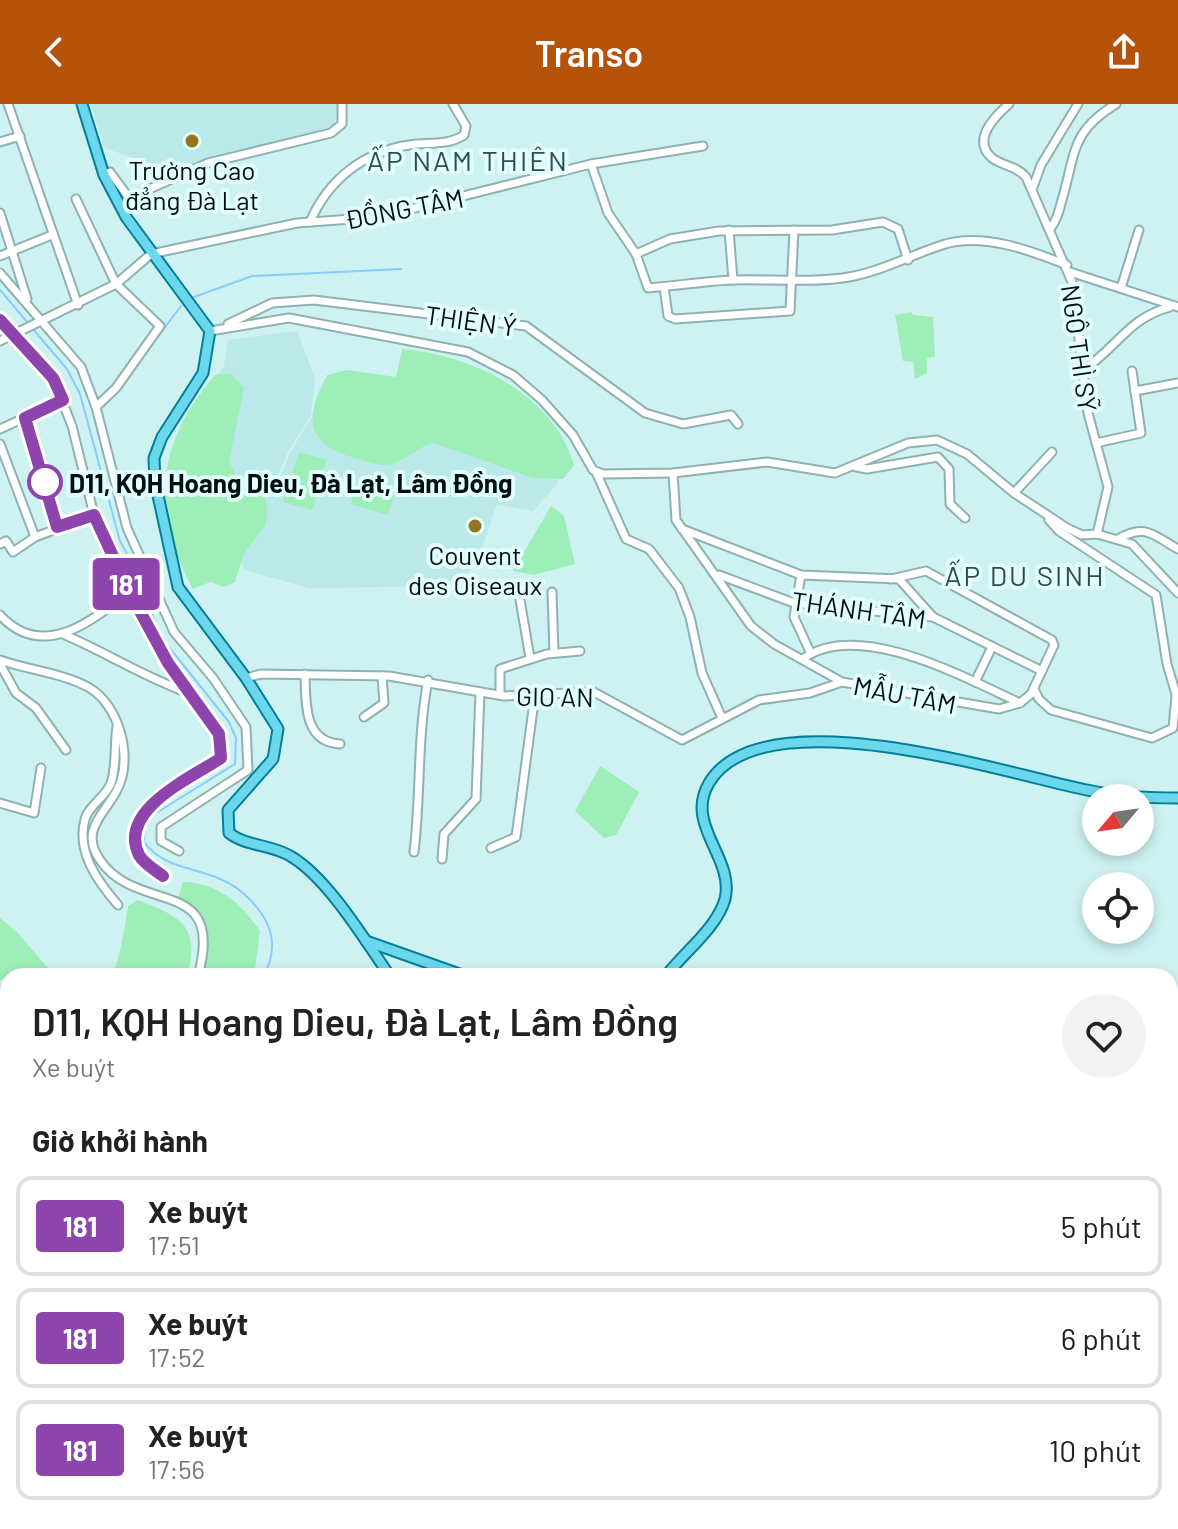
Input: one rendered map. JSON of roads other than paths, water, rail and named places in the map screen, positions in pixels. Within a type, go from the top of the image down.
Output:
[{"type":"main road","points":[[82,104],[104,175],[126,217],[210,331],[203,373],[154,458],[155,482],[178,587],[246,678],[278,729],[273,759],[259,779],[228,810],[229,833],[239,840],[280,849],[296,859],[312,874],[385,968]]},
{"type":"main road","points":[[673,968],[720,911],[725,898],[726,883],[721,865],[703,820],[707,787],[727,765],[753,752],[804,741],[858,741],[1089,791],[1178,798]]},
{"type":"main road","points":[[366,941],[442,968]]},
{"type":"street","points":[[8,104],[78,305]]},
{"type":"street","points":[[104,175],[110,172],[129,198],[208,163],[331,133],[342,124],[342,104]]},
{"type":"street","points":[[310,222],[335,182],[358,164],[408,145],[449,141],[464,135],[466,126],[453,104]]},
{"type":"street","name":"NGÔ THÌ SỸ","points":[[1009,104],[987,127],[985,143],[993,158],[1020,170],[1068,268],[1088,413],[1108,487],[1097,534]]},
{"type":"street","points":[[1032,190],[1041,165],[1078,104]]},
{"type":"street","points":[[1050,229],[1058,215],[1081,132],[1092,119],[1116,104]]},
{"type":"street","points":[[0,142],[20,136]]},
{"type":"street","name":"ĐỒNG TÂM","points":[[151,254],[310,222],[379,217],[591,164],[703,146]]},
{"type":"street","points":[[591,164],[608,213],[636,254],[648,288],[733,280],[849,277],[908,260],[944,244],[988,242],[1175,307]]},
{"type":"street","points":[[76,199],[116,284],[160,326],[116,388],[96,407]]},
{"type":"street","points":[[0,213],[27,302]]},
{"type":"street","points":[[636,254],[687,235],[729,230],[832,230],[890,223],[898,229],[908,260]]},
{"type":"street","points":[[729,230],[733,280]]},
{"type":"street","points":[[664,287],[668,316],[713,318],[790,311],[794,279],[794,230]]},
{"type":"street","points":[[1121,288],[1139,230]]},
{"type":"street","points":[[0,256],[52,235]]},
{"type":"street","points":[[0,341],[116,284],[151,254]]},
{"type":"street","points":[[0,273],[81,367],[96,407],[127,528],[159,603],[188,653],[213,678],[237,712],[249,745],[248,770]]},
{"type":"street","name":"THIỆN Ý","points":[[223,327],[264,305],[314,300],[526,326],[645,413],[683,424],[731,415],[738,424]]},
{"type":"street","points":[[1083,370],[1105,356],[1127,328],[1156,311],[1175,307]]},
{"type":"street","points":[[210,331],[289,318],[468,352],[513,375],[566,425],[596,472],[626,539],[649,549],[679,588],[690,617],[702,673],[722,718]]},
{"type":"street","points":[[0,320],[53,378],[63,400],[94,515],[129,591],[168,663],[219,734],[221,758],[145,808],[136,825],[135,841],[140,858],[163,876]]},
{"type":"street","points":[[1096,443],[1141,433],[1132,371]]},
{"type":"street","points":[[1135,391],[1178,383]]},
{"type":"street","points":[[0,429],[63,400]]},
{"type":"street","points":[[25,418],[57,527]]},
{"type":"street","points":[[596,472],[620,477],[767,462],[825,473],[853,467],[908,443],[937,440],[967,454],[1044,515],[1082,535],[1097,534],[1118,539],[1141,550],[1178,593]]},
{"type":"street","points":[[0,444],[35,537]]},
{"type":"street","points":[[1014,493],[1052,452]]},
{"type":"street","points":[[853,467],[867,469],[938,457],[949,469],[950,504],[965,518]]},
{"type":"street","name":"MẪU TÂM","points":[[673,473],[674,511],[682,529],[717,574],[751,626],[774,644],[808,656],[842,682],[987,709],[1020,703]]},
{"type":"street","points":[[0,544],[6,541],[13,552],[35,537],[94,515]]},
{"type":"street","points":[[1034,689],[1039,699],[1051,710],[1152,738],[1173,728],[1177,697],[1156,595],[1059,531],[1044,515]]},
{"type":"street","points":[[682,529],[801,575],[904,582],[933,617]]},
{"type":"street","points":[[1118,539],[1133,530],[1144,530],[1178,549]]},
{"type":"street","points":[[801,575],[794,617],[808,656],[824,647],[847,646],[902,652],[1020,703],[1034,689],[1054,645],[1052,640],[926,571],[891,579]]},
{"type":"street","name":"THÁNH TÂM","points":[[717,574],[794,603],[933,617],[991,649],[1042,671]]},
{"type":"street","points":[[0,615],[21,631],[46,637],[65,635],[91,622],[129,591]]},
{"type":"street","points":[[552,592],[554,653]]},
{"type":"street","points":[[519,594],[530,658]]},
{"type":"street","points":[[65,635],[118,658],[156,682],[192,694]]},
{"type":"street","points":[[975,682],[991,649]]},
{"type":"street","points":[[500,695],[500,669],[530,658],[580,651]]},
{"type":"street","points":[[0,662],[90,688],[103,698],[117,724],[123,757],[122,774],[117,790],[92,825],[92,841],[99,860],[120,879],[145,892],[188,905],[198,916],[204,946],[200,968]]},
{"type":"street","points":[[0,662],[16,693],[36,708],[66,750]]},
{"type":"street","name":"GIO AN","points":[[246,678],[261,674],[382,676],[428,680],[500,695],[594,692],[682,740],[759,700],[810,693],[842,682]]},
{"type":"street","points":[[305,674],[310,725],[323,740],[340,744]]},
{"type":"street","points":[[364,717],[384,703],[382,676]]},
{"type":"street","points":[[414,852],[422,777],[421,716],[428,680]]},
{"type":"street","points":[[442,859],[444,834],[476,799],[480,692]]},
{"type":"street","points":[[491,848],[516,837],[535,694]]},
{"type":"street","points":[[117,724],[110,786],[85,818],[85,837],[87,860],[97,882],[118,905]]},
{"type":"street","points":[[0,803],[34,813],[41,768]]},
{"type":"street","points":[[248,770],[259,779]]},
{"type":"street","points":[[179,851],[161,841],[161,827],[248,770]]},
{"type":"waterway","points":[[194,297],[252,276],[401,269]]},
{"type":"waterway","points":[[0,290],[28,323]]},
{"type":"waterway","points":[[153,343],[181,306]]},
{"type":"waterway","points":[[32,328],[67,369],[80,394],[120,541],[140,578],[160,636],[229,722],[236,738],[235,764],[153,815],[145,823],[144,842],[170,862],[216,877],[248,898],[263,916],[272,938],[272,954],[267,968]]},
{"type":"waterway","points":[[104,406],[113,396]]},
{"type":"place","name":"Trường Cao đẳng Đà Lạt","points":[[192,141]]},
{"type":"place","name":"D11, KQH Hoang Dieu, Đà Lạt, Lâm Đồng","points":[[45,482]]},
{"type":"place","name":"Couvent des Oiseaux","points":[[475,526]]},
{"type":"district","name":"ẤP NAM THIÊN","points":[[468,160]]},
{"type":"district","name":"ẤP DU SINH","points":[[1025,575]]}]
